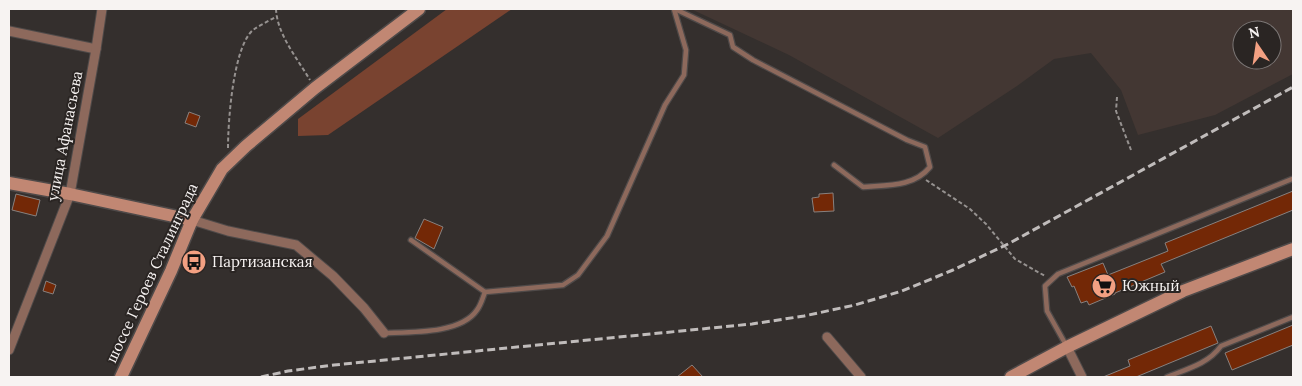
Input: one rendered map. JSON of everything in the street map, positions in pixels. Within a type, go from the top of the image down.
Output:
[{"type":"street","name":"улица Афанасьева","points":[[9,350],[70,194],[102,9]]},
{"type":"street","name":"шоссе Героев Сталинграда","points":[[121,377],[171,271],[192,220],[222,169],[246,146],[315,88],[419,9]]},
{"type":"street","points":[[9,31],[96,49]]},
{"type":"street","points":[[9,183],[70,194],[192,220],[228,231],[296,244],[333,276],[364,308],[384,333]]},
{"type":"street","points":[[1011,377],[1067,347],[1183,291],[1293,250]]},
{"type":"street","points":[[827,337],[860,377]]},
{"type":"street","points":[[1067,347],[1082,377]]},
{"type":"lane","points":[[675,9],[730,35],[733,47],[753,60],[907,140],[925,147],[930,167],[921,177],[908,183],[863,187],[834,165]]},
{"type":"lane","points":[[411,240],[485,292],[564,285],[578,275],[607,236],[666,105],[684,75],[686,50],[675,9]]},
{"type":"lane","points":[[1067,347],[1047,311],[1045,286],[1058,274],[1292,179]]},
{"type":"lane","points":[[384,333],[428,331],[463,323],[478,310],[485,292]]},
{"type":"lane","points":[[1166,377],[1205,362],[1221,346],[1293,317]]},
{"type":"path","points":[[276,9],[283,36],[315,88]]},
{"type":"path","points":[[228,163],[228,120],[240,51],[252,31],[277,16]]},
{"type":"path","points":[[1117,97],[1116,111],[1131,150]]},
{"type":"path","points":[[921,177],[970,209],[986,224],[1015,259],[1052,280]]},
{"type":"shaded area","points":[[447,9],[512,9],[328,135],[298,136],[298,119]]},
{"type":"shaded area","points":[[691,9],[1293,9],[1293,74],[1215,115],[1138,135],[1121,90],[1091,53],[1054,59],[938,138],[789,55]]},
{"type":"building","points":[[189,112],[200,116],[196,127],[185,123]]},
{"type":"building","points":[[1293,191],[1293,210],[1161,264],[1165,272],[1089,305],[1087,301],[1081,303],[1074,286],[1072,287],[1067,277],[1103,263],[1108,275],[1168,251],[1165,243]]},
{"type":"building","points":[[833,193],[834,211],[814,212],[812,198],[819,197],[819,194]]},
{"type":"building","points":[[16,194],[40,200],[36,216],[12,210]]},
{"type":"building","points":[[424,219],[443,227],[434,249],[415,238]]},
{"type":"building","points":[[46,281],[56,285],[53,294],[43,291]]},
{"type":"building","points":[[1293,325],[1293,345],[1232,370],[1225,353]]},
{"type":"building","points":[[1211,326],[1218,343],[1136,377],[1103,377],[1130,366],[1128,360]]},
{"type":"building","points":[[692,365],[703,377],[677,377]]},
{"type":"railway","points":[[261,377],[288,371],[334,365],[752,324],[804,316],[855,305],[902,291],[1008,244],[1293,87]]},
{"type":"place","name":"Партизанская","points":[[194,262]]},
{"type":"place","name":"Южный","points":[[1104,286]]}]
